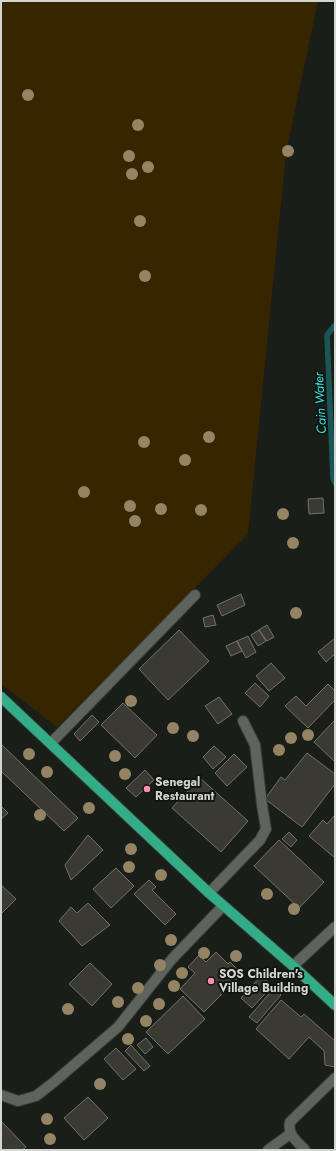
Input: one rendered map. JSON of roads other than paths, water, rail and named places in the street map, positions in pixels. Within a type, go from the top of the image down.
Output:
[{"type":"main road","points":[[1,697],[223,906],[293,966],[335,1005]]},
{"type":"street","points":[[51,743],[195,595]]},
{"type":"street","points":[[209,893],[260,840],[266,829],[255,745],[243,722]]},
{"type":"street","points":[[1,1095],[18,1101],[36,1096],[54,1082],[118,1027],[172,959],[223,906]]},
{"type":"street","points":[[293,966],[335,927]]},
{"type":"street","points":[[304,1150],[290,1134],[290,1122],[335,1078]]},
{"type":"street","points":[[268,1150],[290,1134]]},
{"type":"waterway","name":"Cain Water","points":[[335,325],[327,335],[333,478],[335,483]]},
{"type":"place","name":"Senegal Restaurant","points":[[147,789]]},
{"type":"place","name":"SOS Children's Village Building","points":[[211,981]]}]
